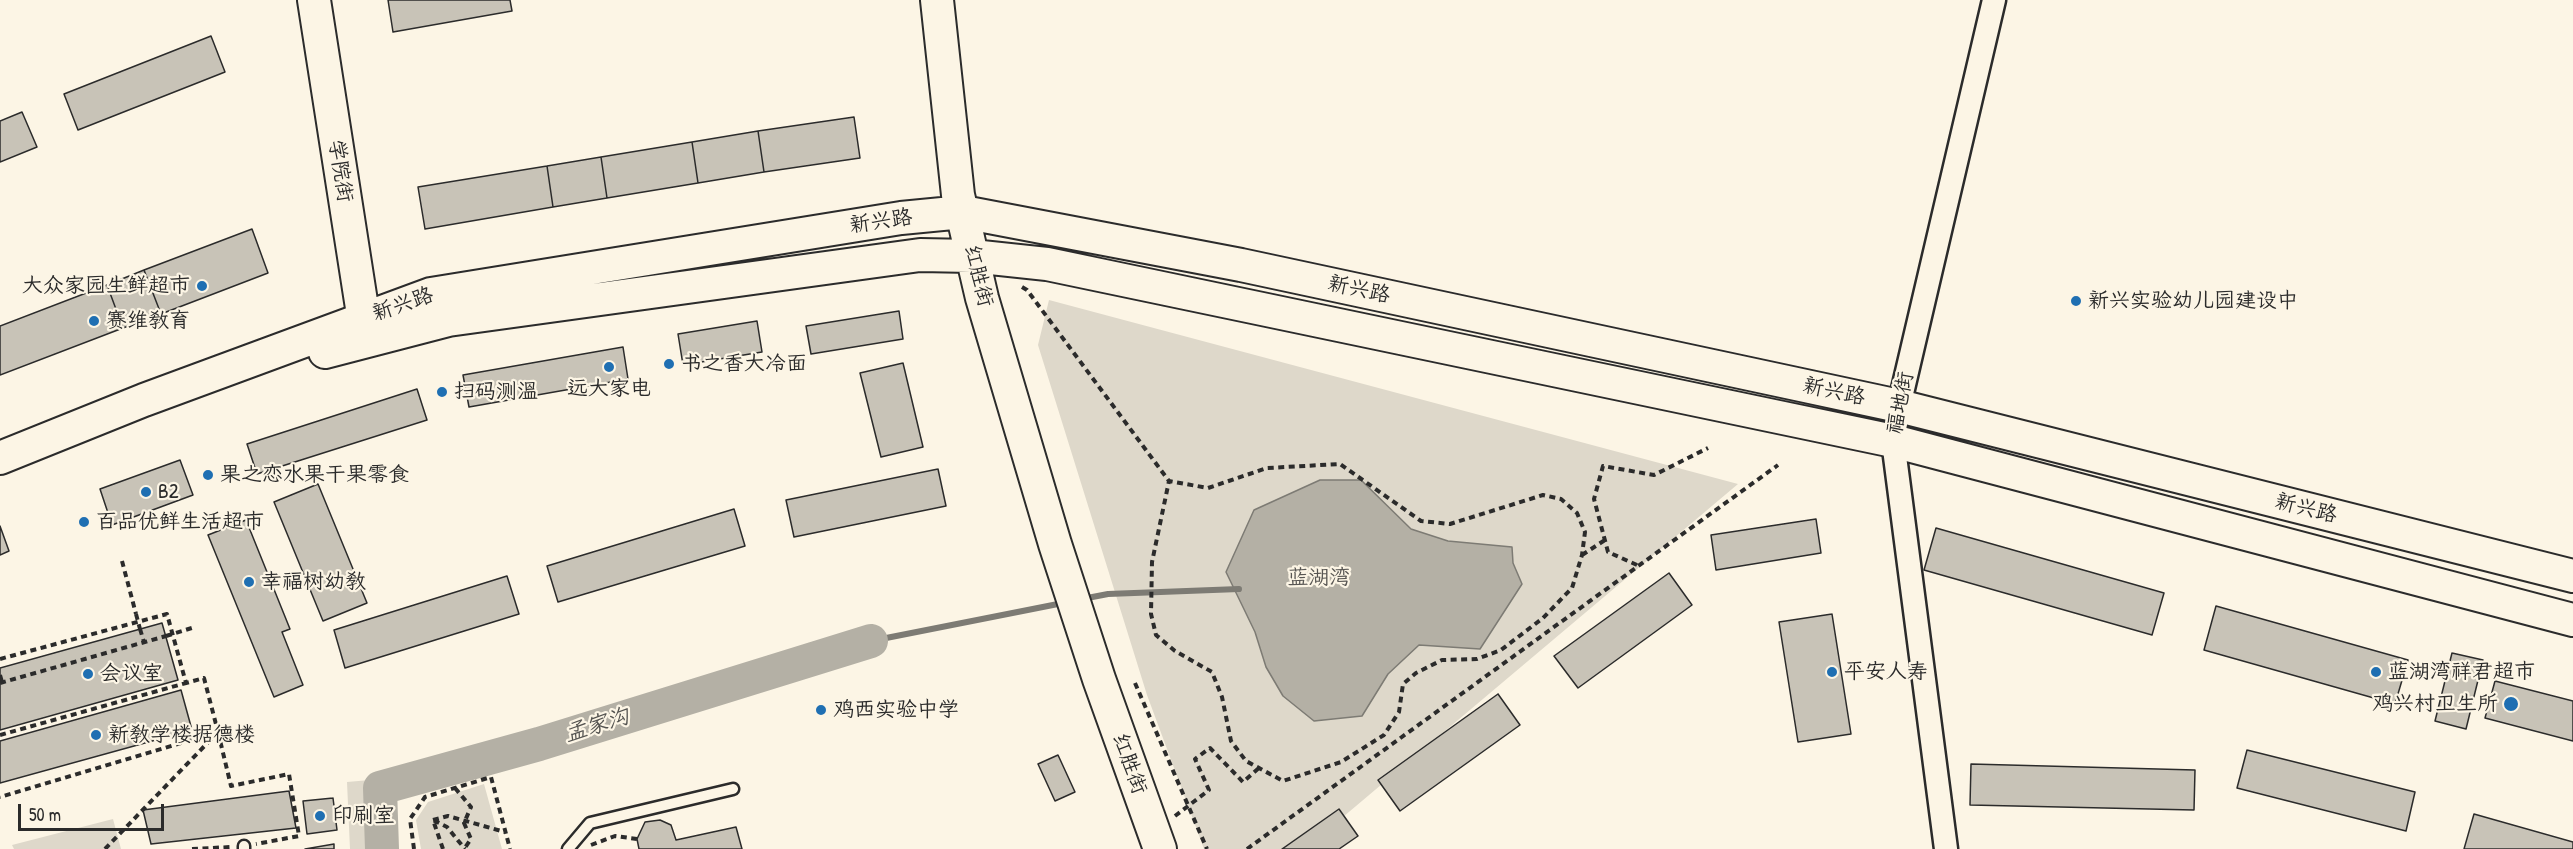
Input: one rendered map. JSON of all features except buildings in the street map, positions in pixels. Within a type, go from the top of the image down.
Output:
[{"type":"main road","name":"学院街","points":[[314,0],[364,330]]},
{"type":"main road","name":"红胜街","points":[[938,0],[958,195],[982,298],[1055,544],[1099,679],[1157,841]]},
{"type":"main road","name":"新兴路","points":[[364,330],[431,294],[901,218],[963,212],[1241,265],[1899,406],[2573,576]]},
{"type":"main road","name":"新兴路","points":[[0,458],[144,400],[364,330],[920,255],[972,256],[1047,264],[1893,441],[2573,620]]},
{"type":"street","name":"福地街","points":[[1946,849],[1893,441],[1899,406],[1994,0]]},
{"type":"lane","points":[[568,849],[590,823],[733,789]]},
{"type":"path","points":[[1018,285],[1027,290],[1169,481],[1208,488],[1267,468],[1340,464],[1420,521],[1450,524],[1543,495],[1561,499],[1577,513],[1585,532],[1582,555],[1572,588],[1543,618],[1501,650],[1477,659],[1442,660],[1416,673],[1403,684],[1400,712],[1384,735],[1341,762],[1283,781],[1246,760],[1230,741],[1222,697],[1212,672],[1175,651],[1156,635],[1151,614],[1152,562],[1169,481]]},
{"type":"path","points":[[1638,566],[1608,552],[1594,499],[1603,466],[1654,475],[1708,448]]},
{"type":"path","points":[[1247,849],[1778,465]]},
{"type":"path","points":[[1582,555],[1605,540]]},
{"type":"path","points":[[122,561],[144,642]]},
{"type":"path","points":[[0,659],[167,614],[186,682]]},
{"type":"path","points":[[0,675],[1,683],[195,627]]},
{"type":"path","points":[[0,735],[204,678],[231,786],[290,774],[299,836],[244,848],[192,849]]},
{"type":"path","points":[[1136,683],[1207,849]]},
{"type":"path","points":[[0,797],[218,732]]},
{"type":"path","points":[[105,849],[218,732]]},
{"type":"path","points":[[1157,841],[1188,806],[1209,790],[1195,759],[1210,748],[1243,782],[1259,768]]},
{"type":"path","points":[[414,849],[411,819],[425,797],[491,777],[510,849]]},
{"type":"path","points":[[433,820],[447,827],[464,849],[471,839],[464,823],[471,807],[455,788]]},
{"type":"path","points":[[433,820],[448,816],[506,832]]},
{"type":"path","points":[[433,820],[443,849]]},
{"type":"path","points":[[588,846],[615,836],[637,839]]},
{"type":"green space","name":"蓝湖湾","points":[[1049,300],[1738,484],[1305,849],[1204,849],[1147,695],[1038,345]]},
{"type":"green space","points":[[370,780],[373,849],[350,849],[347,782]]},
{"type":"green space","points":[[484,784],[502,849],[421,849],[416,820],[428,802]]},
{"type":"green space","points":[[113,819],[121,849],[14,849],[12,845]]},
{"type":"shaded area","name":"蓝湖湾","points":[[1320,480],[1361,480],[1411,529],[1448,541],[1512,547],[1513,563],[1522,584],[1480,649],[1419,645],[1388,674],[1362,716],[1314,721],[1283,696],[1266,667],[1255,632],[1226,572],[1254,510]]},
{"type":"waterway","points":[[1082,599],[1108,594],[1239,589]]},
{"type":"waterway","points":[[871,641],[1063,603]]},
{"type":"waterway","name":"孟家沟","points":[[382,849],[380,788],[539,744],[871,641]]},
{"type":"place","name":"大众家园生鲜超市","points":[[202,286]]},
{"type":"place","name":"新兴实验幼儿园建设中","points":[[2076,301]]},
{"type":"place","name":"赛维教育","points":[[94,321]]},
{"type":"place","name":"书之香大冷面","points":[[669,364]]},
{"type":"place","name":"远大家电","points":[[609,367]]},
{"type":"place","name":"扫码测温","points":[[442,392]]},
{"type":"place","name":"果之恋水果干果零食","points":[[208,475]]},
{"type":"place","name":"B2","points":[[146,492]]},
{"type":"place","name":"百品优鲜生活超市","points":[[84,522]]},
{"type":"place","name":"幸福树幼教","points":[[249,582]]},
{"type":"place","name":"平安人寿","points":[[1832,672]]},
{"type":"place","name":"蓝湖湾祥君超市","points":[[2376,672]]},
{"type":"place","name":"会议室","points":[[88,674]]},
{"type":"place","name":"鸡兴村卫生所","points":[[2511,704]]},
{"type":"place","name":"鸡西实验中学","points":[[821,710]]},
{"type":"place","name":"新教学楼据德楼","points":[[96,735]]},
{"type":"place","name":"印刷室","points":[[320,816]]}]
